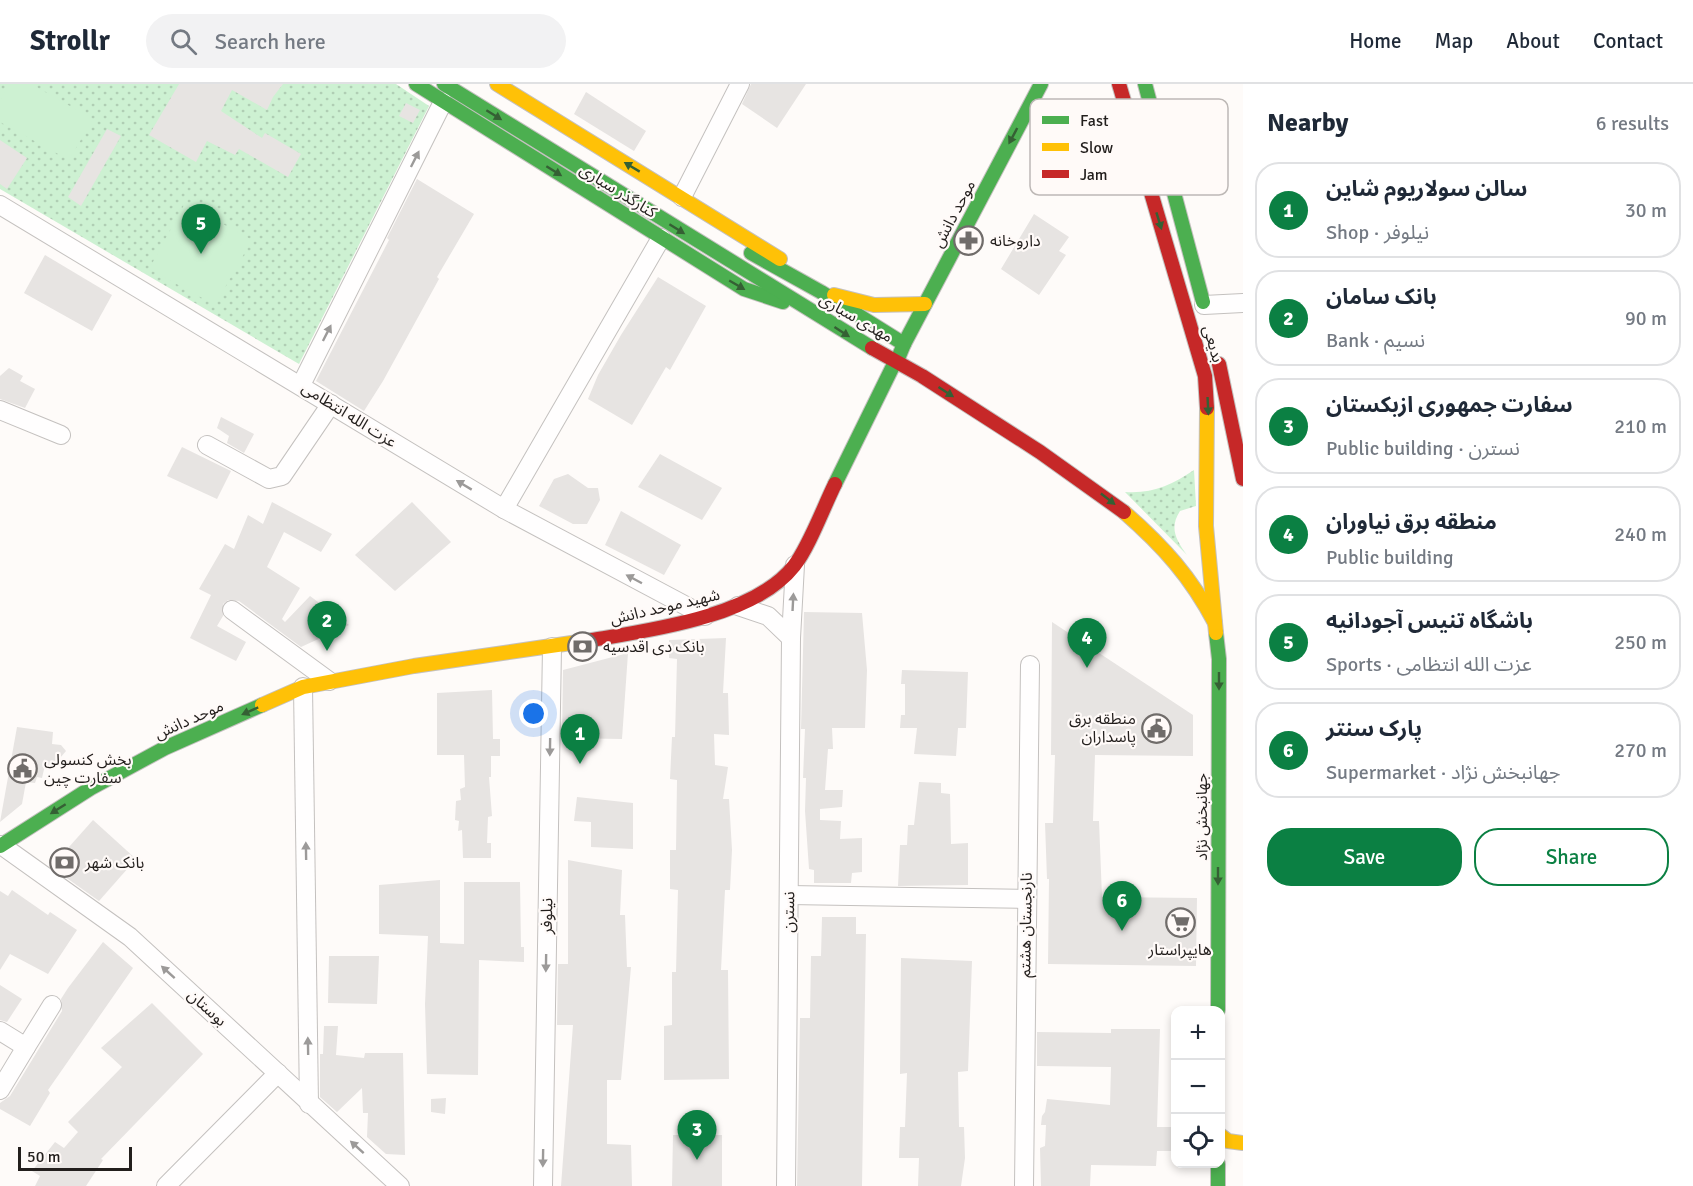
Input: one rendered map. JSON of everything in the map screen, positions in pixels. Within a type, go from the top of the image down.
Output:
[{"type":"main road","name":"کنارگذر سباری","points":[[416,84],[443,93],[744,290],[809,311]]},
{"type":"main road","name":"مهدی سباری","points":[[468,84],[762,260],[821,292],[904,344]]},
{"type":"main road","name":"کنارگذر سباری","points":[[497,84],[768,249],[821,292]]},
{"type":"main road","name":"موحد دانش","points":[[1033,99],[1041,84]]},
{"type":"main road","name":"بدیعی","points":[[1119,84],[1123,99]]},
{"type":"main road","name":"بدیعی","points":[[1145,84],[1149,99]]},
{"type":"main road","name":"مهدی سباری","points":[[443,93],[857,341],[896,360],[1071,472],[1138,523],[1195,585],[1215,623]]},
{"type":"main road","name":"موحد دانش","points":[[896,360],[1030,105]]},
{"type":"main road","name":"بدیعی","points":[[1152,195],[1205,376],[1208,426],[1206,526],[1215,623]]},
{"type":"main road","name":"بدیعی","points":[[1174,195],[1205,310]]},
{"type":"main road","points":[[821,292],[874,306],[925,304]]},
{"type":"main road","name":"بدیعی","points":[[1215,347],[1243,479]]},
{"type":"main road","name":"شهید موحد دانش","points":[[303,687],[615,636],[705,616],[738,606],[769,590],[795,565],[896,360]]},
{"type":"main road","name":"جهانبخش نژاد","points":[[1215,623],[1219,659],[1218,1006]]},
{"type":"main road","name":"موحد دانش","points":[[0,846],[91,788],[165,748],[303,687]]},
{"type":"main road","points":[[1225,1138],[1243,1143]]},
{"type":"main road","points":[[1218,1168],[1218,1186]]},
{"type":"street","points":[[682,197],[740,84]]},
{"type":"street","points":[[301,385],[443,93]]},
{"type":"street","name":"عزت الله انتظامی","points":[[0,205],[504,509],[705,616]]},
{"type":"street","points":[[504,509],[662,238]]},
{"type":"street","points":[[1205,310],[1243,303]]},
{"type":"street","points":[[207,445],[269,479],[276,479],[282,476],[331,404]]},
{"type":"street","points":[[0,410],[61,435]]},
{"type":"street","name":"نسترن","points":[[786,1186],[791,638],[795,565]]},
{"type":"street","points":[[738,606],[768,616],[791,638]]},
{"type":"street","points":[[232,610],[329,681]]},
{"type":"street","name":"نیلوفر","points":[[543,1186],[552,647]]},
{"type":"street","name":"نارنجستان هشتم","points":[[1024,1186],[1030,665]]},
{"type":"street","points":[[303,687],[309,1104]]},
{"type":"street","name":"بوستان","points":[[0,846],[130,938],[400,1186]]},
{"type":"street","points":[[789,895],[1026,899]]},
{"type":"street","points":[[0,1090],[52,1005]]},
{"type":"street","points":[[0,1031],[26,1047]]},
{"type":"street","points":[[166,1186],[278,1073]]},
{"type":"green space","points":[[0,84],[396,84],[429,106],[299,364],[0,189]]},
{"type":"green space","points":[[10,84],[31,84],[93,119],[69,160],[0,122],[0,100]]},
{"type":"green space","points":[[185,203],[252,240],[215,305],[149,269]]},
{"type":"green space","points":[[1194,470],[1196,506],[1180,511],[1174,528],[1177,539],[1187,555],[1125,492],[1153,490],[1178,480]]},
{"type":"building","points":[[179,84],[283,84],[267,110],[232,90],[221,111],[262,138],[265,133],[301,154],[288,177],[239,149],[235,155],[207,141],[196,162],[149,135]]},
{"type":"building","points":[[751,84],[806,84],[777,128],[742,104]]},
{"type":"building","points":[[586,92],[646,131],[634,151],[574,114]]},
{"type":"building","points":[[406,103],[420,110],[413,123],[399,116]]},
{"type":"building","points":[[107,129],[121,136],[81,206],[68,197]]},
{"type":"building","points":[[0,140],[27,158],[7,189],[0,184]]},
{"type":"building","points":[[417,179],[474,214],[437,277],[439,279],[383,381],[364,411],[316,381],[389,240],[387,238]]},
{"type":"building","points":[[1034,214],[1069,237],[1059,251],[1066,255],[1039,295],[1001,269]]},
{"type":"building","points":[[45,255],[112,295],[92,331],[24,293]]},
{"type":"building","points":[[658,277],[706,306],[670,370],[666,367],[632,425],[588,399],[598,375]]},
{"type":"building","points":[[9,368],[23,376],[20,381],[35,389],[25,408],[0,399],[0,376]]},
{"type":"building","points":[[221,417],[254,434],[244,453],[227,443],[229,436],[217,428]]},
{"type":"building","points":[[182,447],[231,471],[217,499],[167,476]]},
{"type":"building","points":[[660,454],[722,488],[702,520],[638,487]]},
{"type":"building","points":[[568,474],[588,488],[598,488],[600,500],[587,524],[573,524],[539,506],[554,479]]},
{"type":"building","points":[[272,502],[332,534],[321,552],[284,532],[267,567],[300,588],[282,619],[285,622],[310,596],[349,625],[301,647],[239,601],[228,600],[223,604],[223,616],[217,626],[246,642],[236,661],[190,638],[211,595],[199,589],[225,544],[234,549],[248,515],[263,524]]},
{"type":"building","points":[[412,502],[451,542],[395,591],[355,555]]},
{"type":"building","points":[[621,511],[681,545],[664,575],[605,545]]},
{"type":"building","points":[[804,612],[862,613],[867,670],[865,728],[832,728],[833,749],[828,749],[825,790],[843,790],[842,807],[820,809],[820,820],[841,821],[840,839],[862,838],[862,872],[852,873],[851,883],[814,883],[814,870],[809,869],[805,811],[806,778],[803,778],[805,729],[801,729]]},
{"type":"building","points":[[1052,622],[1193,715],[1193,756],[1095,755],[1093,821],[1099,821],[1102,897],[1197,898],[1196,966],[1048,964],[1049,879],[1047,879],[1045,823],[1053,823],[1055,755],[1051,755]]},
{"type":"building","points":[[726,638],[723,693],[728,693],[729,735],[714,734],[715,765],[728,767],[723,799],[729,799],[732,850],[730,890],[725,890],[721,970],[728,970],[729,1079],[664,1080],[664,1026],[672,1025],[672,972],[676,972],[678,890],[670,889],[670,850],[676,850],[677,780],[670,779],[672,737],[675,737],[677,659],[669,658],[669,640]]},
{"type":"building","points":[[628,653],[622,739],[562,738],[563,670]]},
{"type":"building","points":[[902,670],[968,672],[966,728],[958,728],[956,756],[914,754],[917,728],[900,728],[901,715],[905,715],[905,684],[901,684]]},
{"type":"building","points":[[492,690],[493,739],[500,739],[500,756],[491,756],[491,777],[489,777],[492,816],[488,817],[487,843],[491,843],[491,858],[463,858],[462,830],[458,831],[459,821],[455,820],[456,801],[461,800],[460,789],[465,787],[464,755],[437,755],[437,693]]},
{"type":"building","points":[[17,727],[53,732],[52,744],[61,745],[66,751],[54,765],[45,765],[42,778],[37,777],[35,783],[26,782],[22,804],[0,822]]},
{"type":"building","points":[[919,782],[941,783],[941,793],[950,794],[951,844],[968,843],[968,885],[898,886],[900,845],[907,845],[908,825],[914,825]]},
{"type":"building","points":[[577,797],[633,803],[633,849],[591,847],[591,822],[574,821]]},
{"type":"building","points":[[93,820],[136,859],[99,901],[54,869],[53,865]]},
{"type":"building","points":[[568,860],[622,870],[620,915],[625,915],[627,967],[631,967],[621,1080],[607,1080],[607,1144],[631,1145],[632,1186],[561,1186],[573,1025],[557,1025],[558,964],[568,964]]},
{"type":"building","points":[[440,880],[440,943],[464,944],[464,882],[520,882],[521,947],[524,947],[524,962],[479,960],[478,1075],[427,1074],[425,1004],[428,936],[379,934],[379,885]]},
{"type":"building","points":[[12,890],[48,915],[50,912],[77,930],[48,974],[10,954],[0,970],[0,891],[8,896]]},
{"type":"building","points":[[822,917],[856,917],[856,934],[866,934],[862,1186],[797,1186],[800,1018],[810,1018],[811,956],[821,956]]},
{"type":"building","points":[[103,942],[133,968],[48,1090],[50,1093],[30,1126],[0,1109],[0,1103],[10,1096],[62,1011],[61,999],[68,988]]},
{"type":"building","points":[[329,956],[379,956],[377,1004],[328,1003]]},
{"type":"building","points":[[901,958],[972,961],[968,1071],[958,1072],[959,1127],[964,1127],[965,1158],[961,1186],[918,1186],[919,1158],[899,1158],[900,1127],[905,1127],[907,1073],[900,1074]]},
{"type":"building","points":[[0,985],[22,999],[7,1022],[0,1020]]},
{"type":"building","points":[[152,1003],[203,1054],[101,1159],[103,1160],[86,1186],[35,1186],[40,1176],[32,1171],[55,1142],[64,1148],[78,1132],[68,1122],[122,1067],[101,1048]]},
{"type":"building","points":[[324,1026],[338,1026],[336,1055],[364,1058],[365,1053],[403,1053],[405,1155],[386,1154],[367,1137],[368,1113],[363,1113],[362,1088],[337,1112],[320,1097],[320,1054],[323,1054]]},
{"type":"building","points":[[1111,1029],[1160,1029],[1157,1127],[1171,1127],[1171,1151],[1157,1151],[1156,1166],[1091,1165],[1090,1186],[1041,1186],[1040,1148],[1045,1146],[1046,1125],[1041,1125],[1047,1099],[1110,1105],[1111,1067],[1037,1066],[1037,1032],[1111,1033]]},
{"type":"building","points":[[446,1098],[445,1114],[431,1112],[431,1099]]},
{"type":"building","points":[[673,1135],[722,1135],[722,1186],[672,1186]]},
{"type":"traffic: fast","points":[[416,84],[744,289],[783,302]]},
{"type":"traffic: fast","points":[[444,84],[872,348]]},
{"type":"traffic: fast","points":[[1033,99],[1041,84]]},
{"type":"traffic: fast","points":[[1145,84],[1149,99]]},
{"type":"traffic: fast","points":[[904,344],[1030,105]]},
{"type":"traffic: fast","points":[[1175,195],[1203,302]]},
{"type":"traffic: fast","points":[[751,253],[821,292],[904,344],[899,356]]},
{"type":"traffic: fast","points":[[835,484],[896,360]]},
{"type":"traffic: fast","points":[[1216,633],[1219,659],[1218,1006]]},
{"type":"traffic: fast","points":[[0,846],[91,788],[165,748],[262,705]]},
{"type":"traffic: fast","points":[[1218,1168],[1218,1186]]},
{"type":"traffic: slow","points":[[497,84],[780,259]]},
{"type":"traffic: slow","points":[[834,295],[874,305],[925,304]]},
{"type":"traffic: slow","points":[[1207,408],[1206,526],[1216,633]]},
{"type":"traffic: slow","points":[[1124,512],[1175,563],[1196,591],[1215,623]]},
{"type":"traffic: slow","points":[[262,705],[303,687],[414,666],[592,640]]},
{"type":"traffic: slow","points":[[1225,1139],[1243,1143]]},
{"type":"traffic: jam","points":[[1119,84],[1123,99]]},
{"type":"traffic: jam","points":[[1152,195],[1205,376],[1207,408]]},
{"type":"traffic: jam","points":[[872,348],[922,376],[1040,452],[1124,512]]},
{"type":"traffic: jam","points":[[1219,364],[1243,479]]},
{"type":"traffic: jam","points":[[592,640],[701,618],[729,609],[777,583],[800,558],[835,484]]},
{"type":"place","name":"داروخانه","points":[[969,241]]},
{"type":"place","name":"باشگاه تنیس آجودانیه","points":[[201,254]]},
{"type":"place","name":"بانک دی اقدسیه","points":[[582,647]]},
{"type":"place","name":"بانک سامان","points":[[327,651]]},
{"type":"place","name":"منطقه برق نیاوران","points":[[1087,668]]},
{"type":"place","name":"منطقه برق پاسداران","points":[[1157,728]]},
{"type":"place","name":"سالن سولاریوم شاین","points":[[580,764]]},
{"type":"place","name":"بخش کنسولی سفارت چین","points":[[23,769]]},
{"type":"place","name":"بانک شهر","points":[[64,863]]},
{"type":"place","name":"هایپراستار","points":[[1180,922]]},
{"type":"place","name":"پارک سنتر","points":[[1122,931]]},
{"type":"place","name":"سفارت جمهوری ازبکستان","points":[[697,1160]]}]
